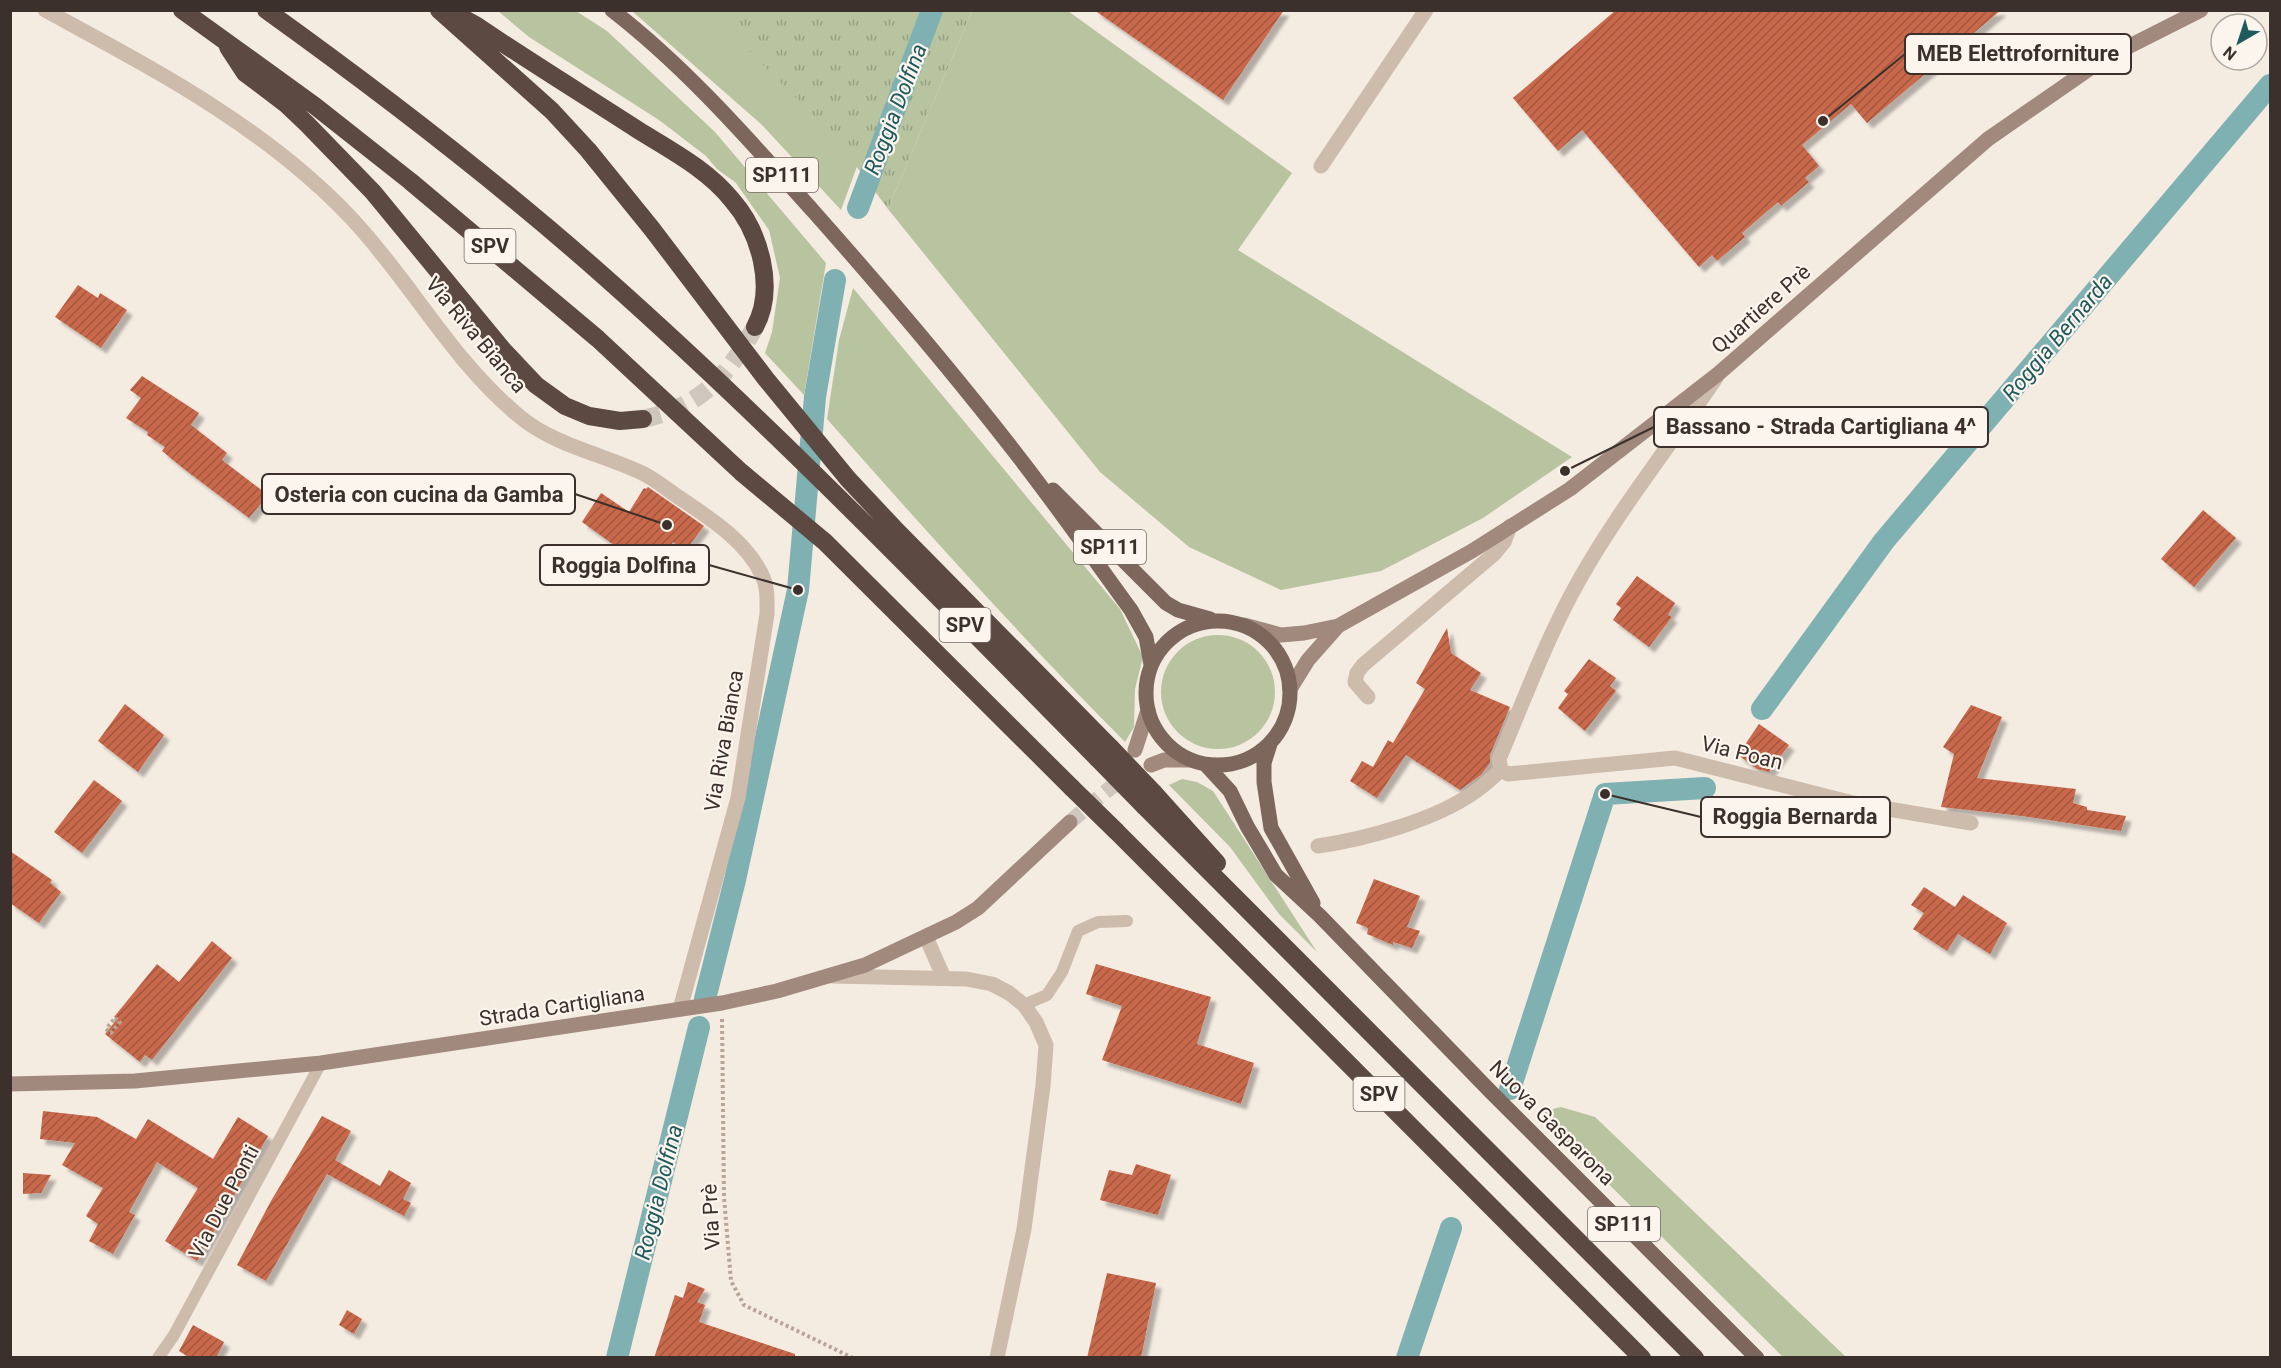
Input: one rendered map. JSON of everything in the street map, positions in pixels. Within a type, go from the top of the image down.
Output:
[{"type":"highway","name":"SPV","points":[[182,10],[323,112],[504,258],[598,339],[741,472],[825,542],[1642,1358]]},
{"type":"highway","name":"SPV","points":[[266,10],[418,124],[568,246],[646,314],[776,435],[1098,759],[1149,800],[1284,946],[1695,1358]]},
{"type":"highway","points":[[439,10],[460,32],[552,111],[588,150],[780,397],[834,462],[1149,800]]},
{"type":"highway","points":[[448,10],[477,26],[682,158],[726,193],[750,226],[761,261],[764,280],[762,307],[755,327]]},
{"type":"highway","points":[[223,38],[245,73],[293,111],[373,192],[503,350],[536,385],[556,400],[582,414],[613,420],[643,419]]},
{"type":"main road","name":"SP111","points":[[612,10],[696,83],[754,143],[869,275],[1018,456],[1131,609],[1146,637],[1151,665]]},
{"type":"main road","name":"SP111","points":[[1018,456],[1166,603],[1178,610],[1213,620]]},
{"type":"main road","name":"Nuova Gasparona","points":[[1320,916],[1272,828],[1264,782],[1264,764],[1270,744],[1281,727],[1288,709],[1290,689],[1286,669],[1277,651],[1262,636],[1244,625],[1213,620],[1187,627],[1166,642],[1151,665],[1146,687],[1148,710],[1157,731],[1172,748],[1198,762],[1230,791],[1247,826],[1276,875],[1320,916],[1482,1083],[1757,1358]]},
{"type":"main road","points":[[1198,762],[1228,764],[1251,757],[1270,744]]},
{"type":"street","name":"Via Riva Bianca","points":[[45,10],[177,82],[288,157],[351,217],[380,249],[436,326],[486,385],[520,417],[580,449],[644,474],[709,518],[742,546],[763,576],[767,594],[767,614],[738,798],[680,1009]]},
{"type":"street","points":[[1321,166],[1426,10]]},
{"type":"street","name":"Quartiere Prè","points":[[1244,625],[1281,635],[1338,626],[1472,551],[1570,489],[1718,374],[1988,140],[2102,60],[2201,10]]},
{"type":"street","points":[[1318,846],[1343,843],[1431,816],[1476,792],[1501,770],[1499,759],[1571,596],[1623,507],[1674,439],[1718,374]]},
{"type":"street","points":[[1368,697],[1355,681],[1363,665],[1494,554],[1504,542],[1510,526]]},
{"type":"street","name":"Quartiere Prè","points":[[1290,689],[1308,660],[1338,626]]},
{"type":"street","points":[[1135,750],[1148,710]]},
{"type":"street","name":"Via Poan","points":[[1501,770],[1508,774],[1675,758],[1853,803],[1971,823]]},
{"type":"street","points":[[1150,765],[1164,760],[1198,762]]},
{"type":"street","name":"Strada Cartigliana","points":[[10,1084],[135,1081],[321,1063],[722,1003],[777,991],[865,965],[956,922],[978,908],[1070,822]]},
{"type":"street","points":[[926,937],[944,978]]},
{"type":"street","points":[[831,976],[966,979],[993,984],[1024,1005],[1036,1022],[1046,1045],[1043,1086],[1024,1229],[997,1358]]},
{"type":"lane","points":[[1024,1005],[1047,995],[1062,972],[1078,931],[1098,922],[1127,921]]},
{"type":"lane","name":"Via Due Ponti","points":[[158,1358],[174,1335],[321,1063]]},
{"type":"path","name":"Via Prè","points":[[722,1003],[724,1197],[731,1281],[744,1305],[853,1358]]},
{"type":"green space","points":[[498,11],[576,11],[607,31],[715,132],[826,263],[804,395],[765,353],[772,332],[780,278],[769,230],[736,183],[717,169],[706,156],[659,120],[529,37]]},
{"type":"green space","points":[[632,11],[914,11],[841,210],[761,124]]},
{"type":"green space","points":[[709,11],[972,11],[888,209],[833,135]]},
{"type":"green space","points":[[972,11],[1068,11],[1292,173],[1238,250],[1572,457],[1483,518],[1381,571],[1281,590],[1189,547],[1100,472],[888,209]]},
{"type":"green space","points":[[853,288],[1120,609],[1143,657],[1135,689],[1134,727],[1125,742],[974,583],[827,419],[839,340]]},
{"type":"green space","points":[[1218,635],[1240,640],[1258,652],[1270,670],[1275,692],[1270,714],[1258,732],[1240,744],[1218,749],[1196,744],[1178,732],[1166,714],[1161,692],[1166,670],[1178,652],[1196,640]]},
{"type":"green space","points":[[1182,779],[1197,782],[1213,791],[1317,952],[1279,914],[1230,847],[1169,785]]},
{"type":"green space","points":[[1561,1107],[1595,1117],[1846,1357],[1783,1357],[1537,1113]]},
{"type":"building","points":[[1094,10],[1284,10],[1223,100]]},
{"type":"building","points":[[1616,10],[2001,10],[1867,123],[1851,104],[1802,145],[1819,166],[1805,178],[1809,182],[1781,206],[1778,202],[1742,233],[1745,237],[1717,261],[1712,255],[1699,267],[1582,130],[1558,151],[1513,98]]},
{"type":"building","points":[[78,285],[98,298],[100,293],[127,310],[101,348],[55,317]]},
{"type":"building","points":[[142,376],[199,413],[191,425],[227,453],[222,460],[268,495],[249,518],[162,451],[165,447],[147,435],[148,432],[126,418],[141,398],[130,390]]},
{"type":"building","points":[[648,487],[704,526],[685,551],[673,542],[667,550],[661,546],[653,561],[631,545],[625,553],[582,522],[601,493],[629,512],[644,488]]},
{"type":"building","points":[[2203,510],[2236,538],[2194,587],[2161,559]]},
{"type":"building","points":[[1637,576],[1675,603],[1668,615],[1672,617],[1649,647],[1613,620],[1621,608],[1616,604]]},
{"type":"building","points":[[1447,628],[1451,653],[1481,673],[1470,690],[1510,707],[1490,755],[1490,763],[1481,775],[1460,790],[1406,755],[1377,798],[1350,781],[1362,761],[1373,767],[1388,740],[1393,743],[1425,689],[1416,683]]},
{"type":"building","points":[[1589,659],[1616,678],[1610,686],[1616,691],[1585,731],[1558,708],[1568,694],[1564,691]]},
{"type":"building","points":[[125,704],[164,735],[138,772],[98,741]]},
{"type":"building","points":[[1971,705],[2002,717],[1977,778],[2076,789],[2073,803],[2087,807],[2087,810],[2126,816],[2121,831],[1941,807],[1954,754],[1943,747]]},
{"type":"building","points":[[1759,724],[1789,745],[1769,772],[1757,769],[1738,755]]},
{"type":"building","points":[[94,780],[122,801],[82,853],[54,832]]},
{"type":"building","points":[[10,851],[52,880],[50,883],[61,892],[39,923],[10,903]]},
{"type":"building","points":[[1374,879],[1420,896],[1407,927],[1420,931],[1412,948],[1393,942],[1393,945],[1367,934],[1368,928],[1356,923]]},
{"type":"building","points":[[1924,887],[1955,907],[1963,895],[2007,923],[1990,954],[1958,934],[1947,951],[1913,929],[1924,913],[1911,905]]},
{"type":"building","points":[[212,941],[232,958],[152,1060],[145,1055],[140,1062],[105,1034],[117,1019],[114,1017],[157,964],[179,982]]},
{"type":"building","points":[[1096,964],[1211,997],[1197,1044],[1254,1063],[1241,1104],[1102,1060],[1122,1006],[1086,994]]},
{"type":"building","points":[[43,1111],[97,1117],[136,1139],[148,1119],[213,1159],[238,1117],[268,1136],[197,1261],[165,1241],[198,1188],[157,1162],[129,1212],[135,1215],[113,1254],[89,1241],[98,1224],[86,1216],[103,1188],[62,1165],[75,1143],[40,1139]]},
{"type":"building","points":[[322,1116],[351,1131],[335,1160],[380,1186],[389,1170],[411,1183],[403,1199],[411,1203],[404,1216],[327,1174],[266,1281],[237,1265],[271,1201]]},
{"type":"building","points":[[1136,1164],[1171,1175],[1158,1215],[1100,1200],[1109,1170],[1132,1175]]},
{"type":"building","points":[[23,1173],[51,1175],[41,1193],[23,1194]]},
{"type":"building","points":[[1107,1273],[1156,1283],[1141,1358],[1087,1358]]},
{"type":"building","points":[[688,1282],[705,1289],[697,1302],[705,1305],[699,1322],[795,1354],[795,1358],[654,1358],[675,1295],[683,1298]]},
{"type":"building","points":[[347,1310],[362,1319],[354,1334],[339,1325]]},
{"type":"building","points":[[193,1325],[224,1342],[216,1358],[190,1358],[179,1351]]},
{"type":"waterway","name":"Roggia Dolfina","points":[[858,208],[932,10]]},
{"type":"waterway","name":"Roggia Bernarda","points":[[1762,709],[1884,541],[2270,85]]},
{"type":"waterway","name":"Roggia Dolfina","points":[[705,999],[735,880],[798,590],[815,397],[835,280]]},
{"type":"waterway","name":"Roggia Bernarda","points":[[1510,1089],[1605,794],[1705,788]]},
{"type":"waterway","name":"Roggia Dolfina","points":[[617,1358],[699,1027]]},
{"type":"waterway","name":"Roggia Bernarda","points":[[1407,1358],[1451,1228]]},
{"type":"tunnel","points":[[643,419],[681,407],[710,387],[734,361],[755,327]]},
{"type":"tunnel","points":[[1070,822],[1110,788],[1129,777]]},
{"type":"place","name":"MEB Elettroforniture","points":[[1823,121]]},
{"type":"place","name":"Bassano - Strada Cartigliana 4^","points":[[1565,471]]},
{"type":"place","name":"Osteria con cucina da Gamba","points":[[667,525]]},
{"type":"place","name":"Roggia Dolfina","points":[[798,590]]},
{"type":"place","name":"Roggia Bernarda","points":[[1605,794]]}]
